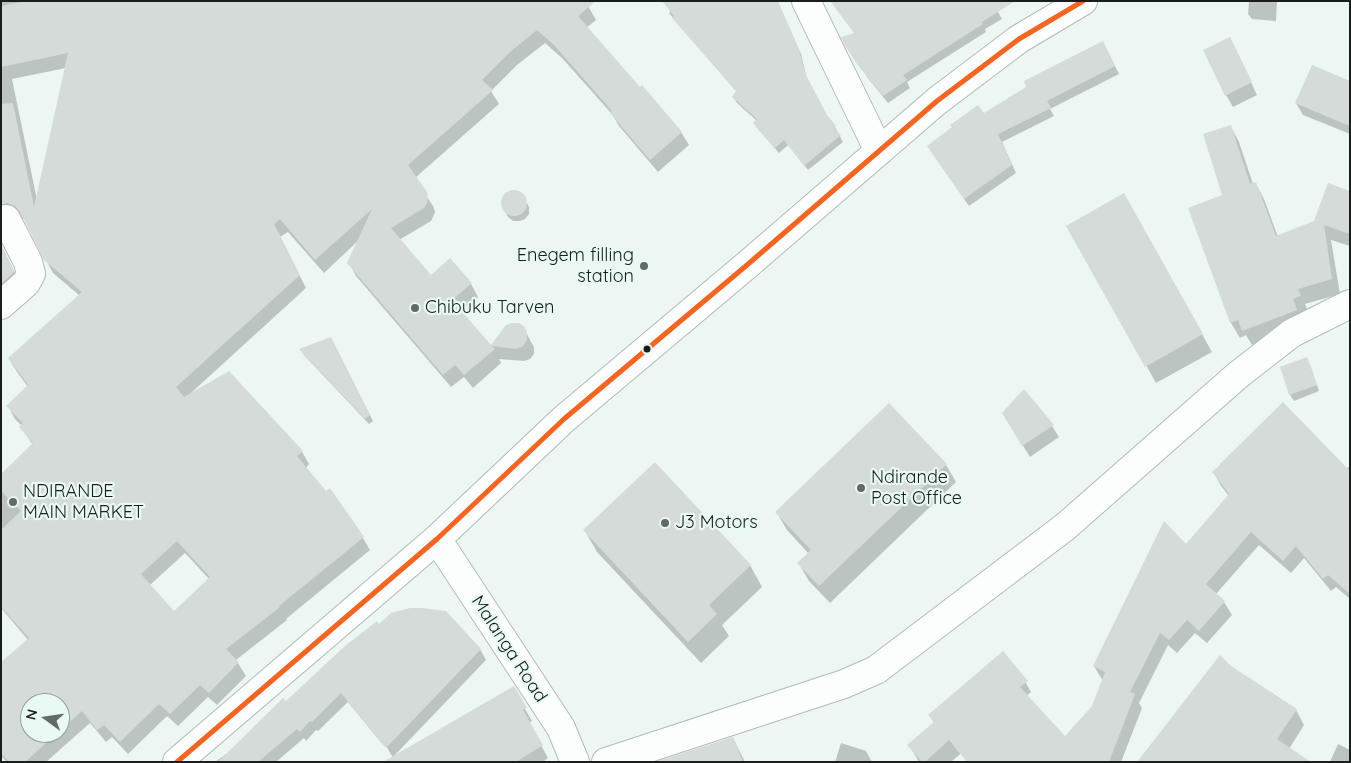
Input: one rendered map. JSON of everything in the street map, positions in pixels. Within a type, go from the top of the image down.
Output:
[{"type":"street","points":[[806,1],[879,151]]},
{"type":"street","points":[[177,762],[437,539],[564,418],[726,283],[937,101],[1019,39],[1083,1]]},
{"type":"street","points":[[1,305],[26,283],[31,274],[28,262],[6,219]]},
{"type":"street","points":[[606,762],[844,684],[876,670],[1065,527],[1238,374],[1292,333],[1350,304]]},
{"type":"street","name":"Malanga Road","points":[[437,539],[561,728],[575,762]]},
{"type":"building","points":[[26,1],[596,1],[578,16],[640,87],[642,85],[682,132],[650,160],[610,113],[612,111],[554,45],[537,30],[510,52],[482,80],[493,90],[408,165],[427,192],[427,203],[424,208],[391,228],[431,275],[450,258],[472,283],[452,300],[491,345],[506,325],[519,323],[525,327],[527,340],[523,346],[516,349],[492,346],[495,349],[464,375],[455,365],[443,375],[347,263],[372,209],[315,260],[280,219],[274,224],[300,275],[176,387],[184,397],[229,371],[303,451],[297,456],[326,491],[330,488],[364,537],[226,649],[239,662],[209,693],[200,685],[170,714],[159,704],[120,742],[104,725],[97,730],[82,711],[70,721],[70,693],[20,693],[20,743],[46,743],[25,762],[9,762],[1,753],[1,662],[29,638],[1,607],[1,530],[21,511],[1,491],[1,474],[33,443],[19,427],[23,423],[6,406],[28,385],[8,358],[82,292],[44,260],[20,212],[15,206],[7,203],[1,205],[1,104],[13,103],[34,207],[68,53],[1,67],[1,6]],"holes":[[[177,541],[210,577],[174,611],[141,574]]]},
{"type":"building","points":[[662,1],[778,1],[798,47],[806,75],[827,115],[836,126],[834,128],[841,135],[804,166],[784,140],[775,148],[753,123],[757,119],[732,97],[736,91],[672,18],[674,16]]},
{"type":"building","points":[[830,1],[1015,1],[982,22],[983,24],[903,75],[907,80],[883,96],[857,64],[844,44],[841,37],[854,33]]},
{"type":"building","points":[[1230,37],[1252,82],[1225,96],[1203,50]]},
{"type":"building","points":[[1103,41],[1115,66],[1047,101],[1051,108],[998,134],[1012,165],[964,199],[927,146],[952,127],[950,125],[978,105],[984,113],[1026,87],[1024,81]]},
{"type":"building","points":[[1312,65],[1350,81],[1350,126],[1295,103]]},
{"type":"building","points":[[1231,125],[1250,184],[1256,182],[1276,236],[1314,221],[1328,183],[1350,191],[1350,234],[1324,225],[1332,279],[1298,289],[1301,296],[1293,299],[1297,310],[1242,331],[1238,320],[1230,323],[1188,208],[1222,195],[1203,134]]},
{"type":"building","points":[[514,190],[523,194],[527,203],[523,212],[514,216],[505,212],[501,203],[505,194]]},
{"type":"building","points":[[1124,193],[1203,334],[1145,367],[1066,226]]},
{"type":"building","points":[[1,244],[14,272],[1,284]]},
{"type":"building","points":[[331,337],[370,415],[365,419],[299,349]]},
{"type":"building","points":[[1307,357],[1317,385],[1289,395],[1280,367]]},
{"type":"building","points":[[1024,389],[1054,425],[1022,446],[1002,413]]},
{"type":"building","points":[[1283,402],[1350,471],[1350,594],[1328,575],[1323,579],[1296,546],[1283,561],[1251,532],[1206,584],[1225,601],[1199,631],[1187,620],[1169,640],[1160,633],[1130,692],[1135,694],[1109,762],[967,762],[949,740],[925,762],[922,762],[907,745],[934,722],[928,715],[1003,651],[1028,681],[1020,687],[1065,736],[1092,706],[1105,672],[1093,666],[1164,521],[1186,544],[1229,494],[1212,472]]},
{"type":"building","name":"Ndirande Post Office","points":[[889,403],[947,464],[819,586],[797,563],[811,550],[775,512]]},
{"type":"building","points":[[655,462],[751,565],[709,605],[717,614],[688,642],[583,530]]},
{"type":"building","points":[[410,608],[446,611],[481,649],[386,748],[341,693],[300,732],[297,729],[258,762],[218,762],[283,698],[286,701],[345,646],[377,621],[379,624],[391,613]]},
{"type":"building","points":[[1220,655],[1231,666],[1297,709],[1277,739],[1311,762],[1137,762]]},
{"type":"building","points":[[514,686],[527,708],[523,710],[543,745],[516,762],[383,762]]},
{"type":"building","points":[[733,737],[743,762],[658,762],[658,761]]},
{"type":"transit line","points":[[177,762],[437,539],[564,419],[747,265],[937,101],[1019,39],[1083,1]]},
{"type":"place","name":"Enegem filling station","points":[[644,266]]},
{"type":"place","name":"Chibuku Tarven","points":[[415,308]]},
{"type":"place","name":"Ndirande Post Office","points":[[861,488]]},
{"type":"place","name":"NDIRANDE MAIN MARKET","points":[[13,502]]},
{"type":"place","name":"J3 Motors","points":[[665,523]]}]
